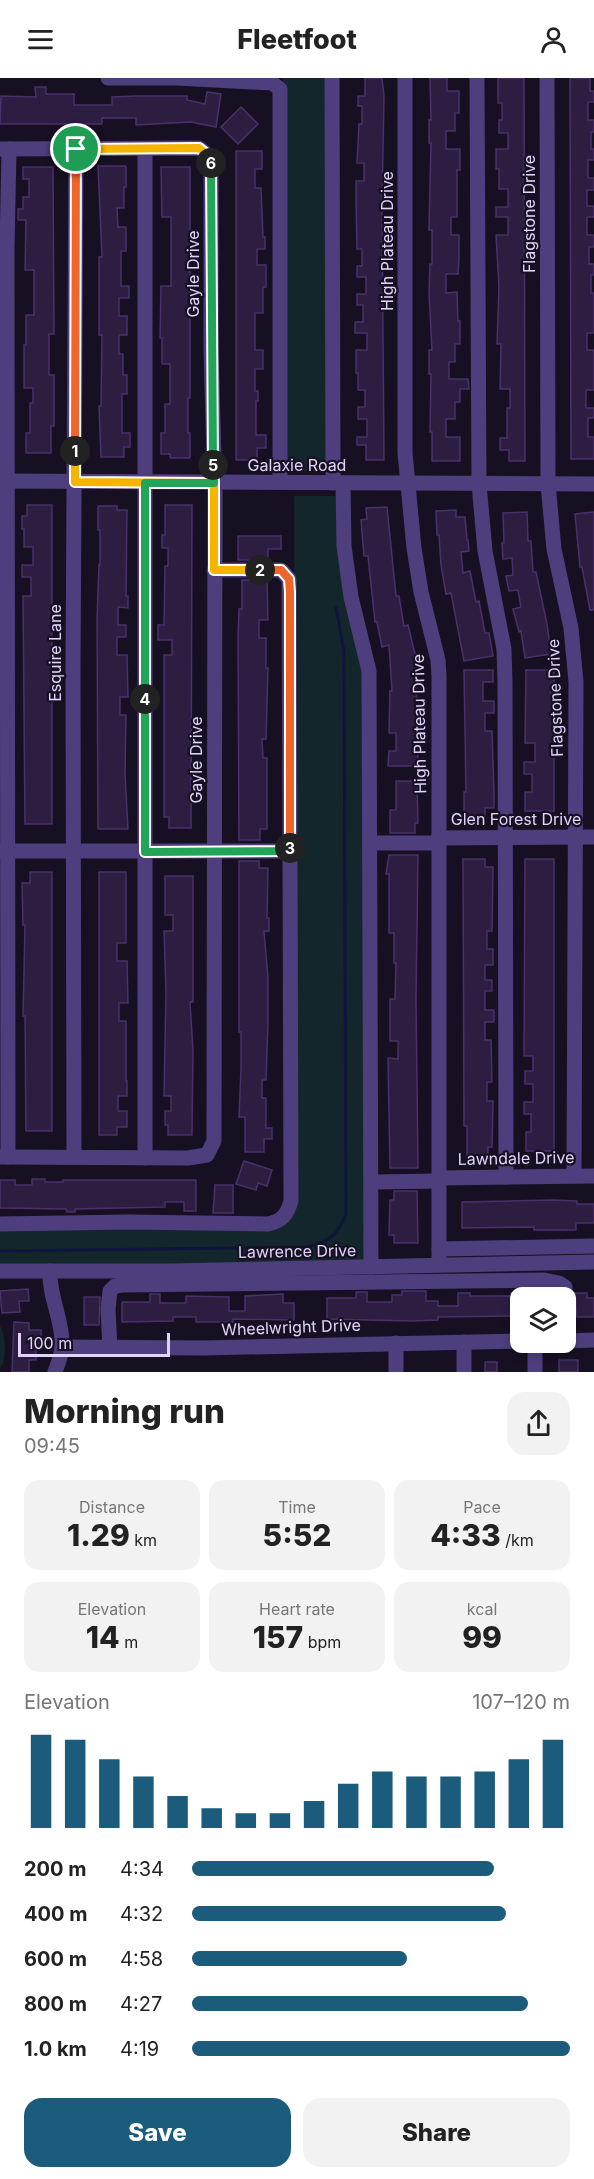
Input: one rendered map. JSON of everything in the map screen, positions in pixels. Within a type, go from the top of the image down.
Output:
[{"type":"street","points":[[108,78],[176,78],[272,83],[280,89],[280,482]]},
{"type":"street","points":[[332,78],[338,483],[351,597],[369,671],[371,1267]]},
{"type":"street","name":"High Plateau Drive","points":[[405,78],[405,453],[414,548],[438,660],[439,1257]]},
{"type":"street","points":[[477,78],[478,484],[489,577],[504,649],[507,837],[506,1177]]},
{"type":"street","name":"Flagstone Drive","points":[[547,78],[548,484],[554,549],[571,628],[574,655],[574,1175]]},
{"type":"street","points":[[4,1157],[4,149],[145,148],[145,1158]]},
{"type":"street","name":"Gayle Drive","points":[[4,1157],[188,1158],[207,1155],[214,1141],[214,483],[211,168],[209,156],[199,148],[145,148]]},
{"type":"street","name":"Esquire Lane","points":[[74,1157],[76,149]]},
{"type":"street","name":"Galaxie Road","points":[[4,481],[594,484]]},
{"type":"street","points":[[0,1224],[129,1222],[268,1224],[278,1222],[285,1216],[291,1201],[289,579],[281,570],[214,570]]},
{"type":"street","name":"Glen Forest Drive","points":[[371,843],[507,837],[594,837]]},
{"type":"street","points":[[4,851],[290,851]]},
{"type":"street","name":"Lawndale Drive","points":[[372,1182],[594,1176]]},
{"type":"street","points":[[439,1257],[594,1246]]},
{"type":"street","name":"Lawrence Drive","points":[[0,1271],[171,1271],[371,1267],[439,1257],[594,1262]]},
{"type":"street","points":[[50,1271],[49,1285],[61,1329],[63,1347],[55,1372]]},
{"type":"street","points":[[110,1348],[108,1309],[110,1291],[122,1285],[544,1280],[559,1283],[565,1287]]},
{"type":"street","points":[[576,1341],[594,1340]]},
{"type":"street","name":"Wheelwright Drive","points":[[63,1347],[203,1348],[510,1341]]},
{"type":"street","points":[[396,1342],[396,1372]]},
{"type":"street","points":[[464,1342],[464,1372]]},
{"type":"street","points":[[535,1353],[535,1372]]},
{"type":"green space","points":[[283,78],[330,78],[330,471],[282,471]]},
{"type":"green space","points":[[294,496],[338,496],[366,658],[369,1255],[363,1263],[0,1266],[0,1228],[279,1226],[296,1189]]},
{"type":"green space","points":[[0,1325],[5,1348],[0,1370]]},
{"type":"building","points":[[365,78],[382,78],[384,96],[382,208],[384,460],[366,460],[366,445],[357,445],[357,437],[367,437],[367,419],[358,419],[358,407],[365,407],[365,390],[358,390],[356,350],[367,350],[367,333],[355,333],[355,322],[363,322],[363,305],[357,305],[357,294],[366,294],[366,277],[357,277],[357,266],[362,266],[362,249],[357,249],[356,202],[356,181],[364,181],[364,163],[357,163],[359,124],[362,124],[362,106],[358,106],[358,96],[365,96]]},
{"type":"building","points":[[430,78],[447,78],[447,91],[459,91],[459,113],[455,113],[455,131],[446,131],[446,149],[460,149],[460,170],[457,170],[457,217],[451,217],[451,235],[459,235],[458,274],[446,274],[446,293],[457,292],[458,321],[460,321],[460,344],[455,344],[455,362],[449,362],[449,379],[468,379],[469,389],[460,389],[460,402],[455,402],[455,419],[446,419],[446,437],[460,437],[460,461],[432,461],[431,374],[429,374],[429,350],[432,350],[429,293],[430,264],[432,264],[432,230],[429,230]]},
{"type":"building","points":[[498,78],[524,78],[525,461],[509,461],[509,450],[500,450],[500,438],[507,438],[507,408],[510,408],[510,389],[500,389],[501,344],[497,344],[499,287],[496,235],[508,235],[508,217],[496,217],[496,207],[508,207],[508,189],[499,189],[499,169],[496,169],[496,149],[508,149],[508,133],[499,133],[502,103],[498,103]]},
{"type":"building","points":[[570,78],[590,78],[590,91],[594,91],[594,102],[588,102],[588,120],[594,120],[591,149],[594,149],[594,160],[588,160],[588,178],[594,178],[594,190],[587,190],[587,206],[594,206],[594,217],[587,217],[587,235],[594,235],[594,247],[589,247],[589,264],[594,264],[594,275],[591,275],[591,293],[594,293],[594,333],[587,333],[587,350],[594,350],[594,390],[586,390],[586,408],[594,408],[594,418],[588,418],[588,437],[594,437],[594,459],[571,459]]},
{"type":"building","points":[[35,87],[46,87],[46,94],[74,94],[74,105],[112,105],[112,97],[136,96],[187,96],[187,100],[205,104],[207,92],[221,94],[216,127],[191,122],[136,125],[136,118],[102,118],[102,124],[0,124],[1,96],[36,97]]},
{"type":"building","points":[[241,107],[258,124],[238,144],[221,127]]},
{"type":"building","points":[[236,151],[262,151],[262,169],[255,169],[255,188],[261,188],[265,249],[257,249],[257,265],[266,265],[266,287],[263,287],[263,313],[255,313],[255,350],[263,350],[263,369],[255,369],[255,391],[258,391],[256,435],[266,435],[266,448],[257,448],[257,460],[236,460]]},
{"type":"building","points":[[98,166],[126,166],[124,208],[117,208],[118,227],[126,227],[126,251],[121,251],[121,286],[129,286],[129,298],[119,298],[119,316],[127,316],[127,335],[119,335],[119,354],[123,354],[123,375],[127,375],[127,394],[122,394],[122,433],[130,433],[130,447],[124,447],[124,457],[101,457],[99,406],[101,406],[102,335],[99,335],[99,257],[102,257]]},
{"type":"building","points":[[23,167],[53,167],[54,334],[49,334],[49,375],[54,375],[54,426],[51,426],[51,453],[26,453],[26,433],[30,433],[30,403],[33,403],[33,388],[24,388],[24,345],[26,345],[26,315],[34,315],[34,270],[25,270],[26,220],[18,220],[18,209],[23,209],[23,197],[29,197],[29,179],[23,179]]},
{"type":"building","points":[[161,167],[190,167],[188,433],[190,433],[190,458],[170,458],[170,454],[161,454],[161,433],[165,433],[165,404],[170,404],[170,364],[162,364],[161,286],[171,286],[171,217],[162,217]]},
{"type":"building","points":[[27,505],[52,505],[52,824],[25,824],[23,596],[31,596],[31,577],[22,577],[22,565],[33,565],[33,547],[24,547],[24,529],[22,529],[22,516],[27,516]]},
{"type":"building","points":[[165,505],[192,505],[191,828],[169,828],[169,817],[164,817],[164,655],[172,655],[172,640],[158,640],[158,625],[164,625],[165,566],[168,566],[168,548],[162,548],[162,535],[165,535]]},
{"type":"building","points":[[98,506],[117,506],[117,510],[127,510],[126,596],[128,596],[128,608],[118,607],[118,625],[126,625],[126,637],[117,637],[117,655],[127,655],[128,697],[120,697],[120,715],[126,715],[125,774],[128,829],[98,829],[97,620],[100,530],[98,530]]},
{"type":"building","points":[[387,507],[396,596],[399,596],[404,626],[408,625],[416,658],[418,766],[388,766],[389,751],[396,751],[396,733],[389,733],[390,691],[392,691],[389,645],[382,647],[377,622],[375,622],[368,556],[364,556],[361,520],[367,519],[366,508]]},
{"type":"building","points":[[456,510],[456,517],[465,517],[468,540],[469,551],[461,552],[463,573],[470,571],[476,602],[479,601],[485,633],[489,633],[493,656],[464,661],[451,593],[446,594],[439,535],[437,535],[436,511]]},
{"type":"building","points":[[527,512],[528,541],[531,541],[533,572],[536,572],[551,654],[525,658],[521,631],[519,632],[513,609],[521,607],[518,590],[509,591],[506,576],[513,575],[512,558],[503,559],[502,543],[504,543],[503,513]]},
{"type":"building","points":[[594,512],[594,610],[590,610],[582,567],[580,567],[575,514]]},
{"type":"building","points":[[238,536],[281,536],[281,549],[268,549],[268,560],[238,560]]},
{"type":"building","points":[[242,580],[267,580],[268,620],[259,620],[259,638],[266,638],[266,668],[268,668],[266,739],[262,739],[263,758],[267,758],[267,829],[260,829],[260,840],[239,840],[238,638],[239,609],[242,609]]},
{"type":"building","points":[[464,670],[493,670],[493,682],[483,682],[483,701],[494,701],[494,713],[485,713],[485,731],[492,731],[494,808],[485,808],[485,816],[464,816],[464,792],[466,792]]},
{"type":"building","points":[[526,670],[554,670],[551,701],[554,701],[554,811],[525,811],[525,792],[532,792],[532,774],[524,774],[524,762],[535,762],[535,743],[525,743]]},
{"type":"building","points":[[396,781],[417,781],[418,823],[415,823],[415,833],[390,833],[390,810],[396,810]]},
{"type":"building","points":[[389,855],[418,855],[416,999],[418,1168],[390,1168],[388,1058],[398,1059],[398,1041],[390,1041],[390,999],[395,999],[396,963],[394,963],[394,933],[389,933],[389,874],[386,874]]},
{"type":"building","points":[[463,859],[485,859],[485,867],[493,867],[492,931],[487,931],[487,949],[493,949],[493,965],[485,965],[485,980],[492,980],[492,991],[485,991],[485,1010],[494,1010],[494,1022],[485,1022],[485,1040],[491,1040],[492,1082],[487,1082],[487,1101],[493,1101],[492,1147],[488,1147],[488,1156],[467,1156],[467,1126],[464,1126]]},
{"type":"building","points":[[525,859],[554,859],[554,1151],[526,1151],[526,1132],[531,1132],[531,1114],[524,1114],[524,1102],[533,1102],[533,1084],[525,1084],[525,1071],[533,1071],[533,1056],[524,1056]]},
{"type":"building","points":[[239,861],[259,861],[259,868],[268,868],[269,931],[264,931],[268,978],[268,1023],[266,1080],[262,1080],[262,1098],[266,1098],[266,1128],[272,1128],[272,1139],[264,1139],[264,1152],[245,1152],[245,1117],[239,1117],[241,1032],[239,1032]]},
{"type":"building","points":[[30,872],[52,872],[52,1131],[26,1131],[25,1016],[23,1016],[25,925],[23,925],[22,883],[30,883]]},
{"type":"building","points":[[99,872],[126,872],[126,943],[117,943],[117,961],[127,961],[128,1003],[119,1003],[119,1021],[126,1021],[127,1096],[118,1096],[118,1111],[127,1111],[127,1127],[117,1127],[117,1135],[99,1135]]},
{"type":"building","points":[[165,876],[193,876],[193,1002],[190,1002],[193,1051],[192,1135],[168,1135],[168,1125],[165,1125],[165,1111],[171,1111],[171,1096],[164,1096],[166,991],[164,931],[173,931],[173,915],[165,915]]},
{"type":"building","points":[[244,1161],[272,1170],[267,1186],[258,1183],[256,1190],[236,1184]]},
{"type":"building","points":[[32,1179],[45,1179],[45,1182],[196,1180],[196,1211],[184,1211],[184,1202],[165,1202],[165,1207],[75,1209],[75,1212],[67,1212],[66,1209],[0,1208],[0,1180],[15,1180],[15,1185],[32,1185]]},
{"type":"building","points":[[215,1185],[233,1185],[233,1213],[213,1213]]},
{"type":"building","points":[[394,1191],[417,1191],[418,1243],[394,1243],[394,1235],[389,1235],[390,1200],[394,1200]]},
{"type":"building","points":[[553,1200],[594,1204],[594,1223],[576,1223],[576,1230],[534,1230],[534,1227],[462,1228],[462,1202]]},
{"type":"building","points":[[28,1289],[29,1301],[19,1301],[20,1312],[2,1313],[0,1291]]},
{"type":"building","points":[[402,1291],[426,1291],[426,1301],[438,1301],[438,1306],[458,1306],[458,1293],[470,1293],[470,1296],[510,1296],[510,1316],[438,1317],[438,1320],[411,1321],[327,1319],[327,1298],[356,1298],[356,1292],[367,1292],[367,1302],[392,1302],[392,1295],[402,1295]]},
{"type":"building","points":[[576,1293],[587,1293],[587,1298],[594,1298],[594,1317],[577,1317]]},
{"type":"building","points":[[150,1294],[160,1294],[160,1303],[186,1303],[186,1296],[229,1297],[229,1311],[245,1311],[245,1296],[283,1294],[283,1303],[294,1303],[294,1320],[233,1319],[233,1322],[196,1322],[196,1317],[173,1317],[173,1321],[122,1322],[122,1302],[150,1302]]},
{"type":"building","points":[[84,1297],[100,1297],[99,1325],[84,1325]]},
{"type":"building","points":[[14,1322],[29,1323],[29,1330],[41,1330],[41,1344],[36,1343],[36,1360],[29,1360],[29,1372],[12,1372]]},
{"type":"building","points":[[559,1360],[578,1360],[578,1372],[559,1372]]},
{"type":"building","points":[[485,1362],[497,1362],[497,1372],[485,1372]]},
{"type":"waterway","points":[[0,1251],[307,1247],[327,1240],[343,1221],[346,1214],[344,652],[336,607]]},
{"type":"route","points":[[76,149],[75,482],[214,483],[214,570],[281,570],[289,579],[290,851],[145,852],[145,483],[214,483],[211,168],[209,156],[199,148],[76,149]]}]
